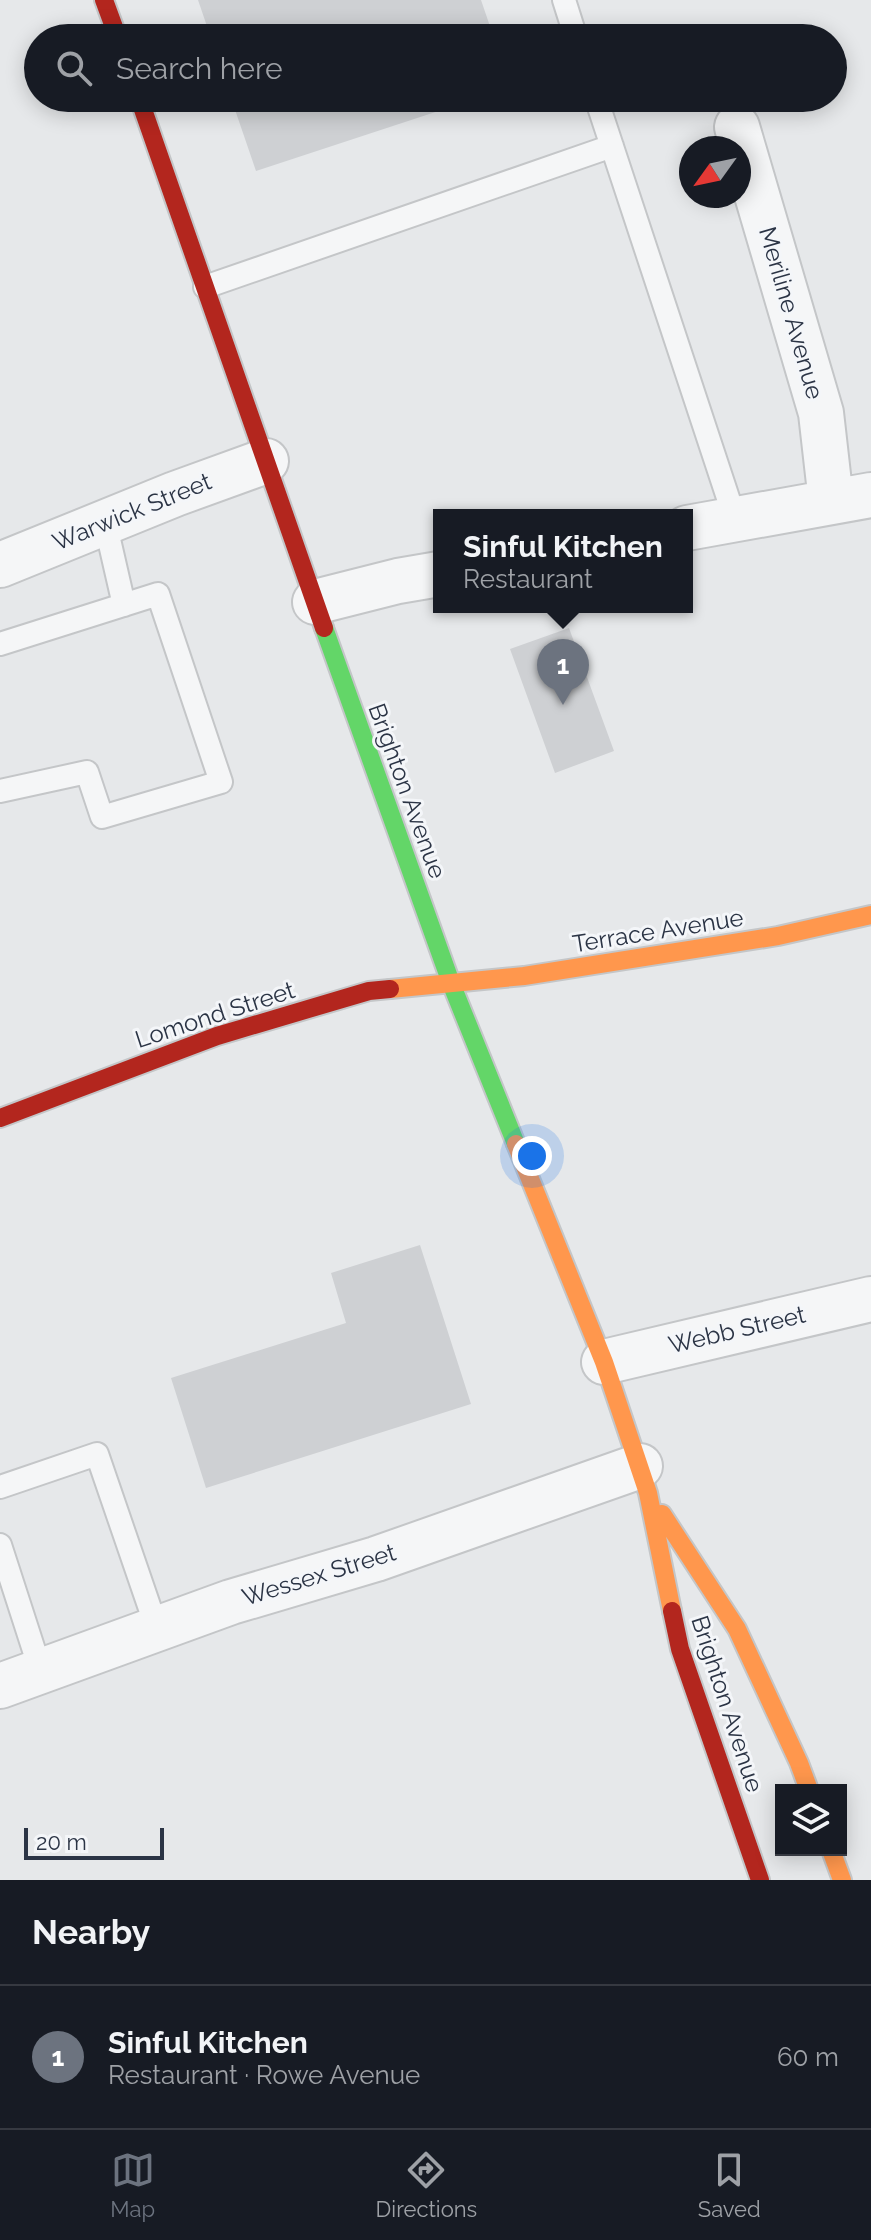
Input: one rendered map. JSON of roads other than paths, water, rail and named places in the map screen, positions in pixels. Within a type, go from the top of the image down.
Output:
[{"type":"main road","points":[[104,0],[113,24]]},
{"type":"main road","name":"Brighton Avenue","points":[[144,112],[451,983],[604,1362],[644,1479],[680,1649],[760,1880]]},
{"type":"main road","name":"Terrace Avenue","points":[[451,983],[524,976],[763,939],[871,915]]},
{"type":"main road","name":"Lomond Street","points":[[0,1118],[217,1036],[369,991],[451,983]]},
{"type":"main road","name":"Brighton Avenue","points":[[644,1479],[737,1629],[807,1784]]},
{"type":"main road","points":[[833,1856],[842,1880]]},
{"type":"street","name":"Meriline Avenue","points":[[737,127],[821,413],[851,498]]},
{"type":"street","name":"Warwick Street","points":[[0,565],[175,494],[266,461]]},
{"type":"street","points":[[693,527],[851,498]]},
{"type":"street","points":[[315,602],[433,575]]},
{"type":"street","name":"Webb Street","points":[[604,1362],[871,1299]]},
{"type":"street","name":"Wessex Street","points":[[0,1686],[231,1602],[644,1479]]},
{"type":"lane","points":[[564,0],[572,24]]},
{"type":"lane","points":[[601,112],[735,519]]},
{"type":"lane","points":[[205,287],[612,146]]},
{"type":"lane","points":[[105,522],[124,605]]},
{"type":"lane","points":[[0,644],[158,594],[221,782],[102,817],[87,772],[0,791]]},
{"type":"lane","points":[[0,1487],[97,1454],[157,1629]]},
{"type":"lane","points":[[0,1545],[41,1672]]},
{"type":"place","name":"Sinful Kitchen","points":[[563,705]]}]
